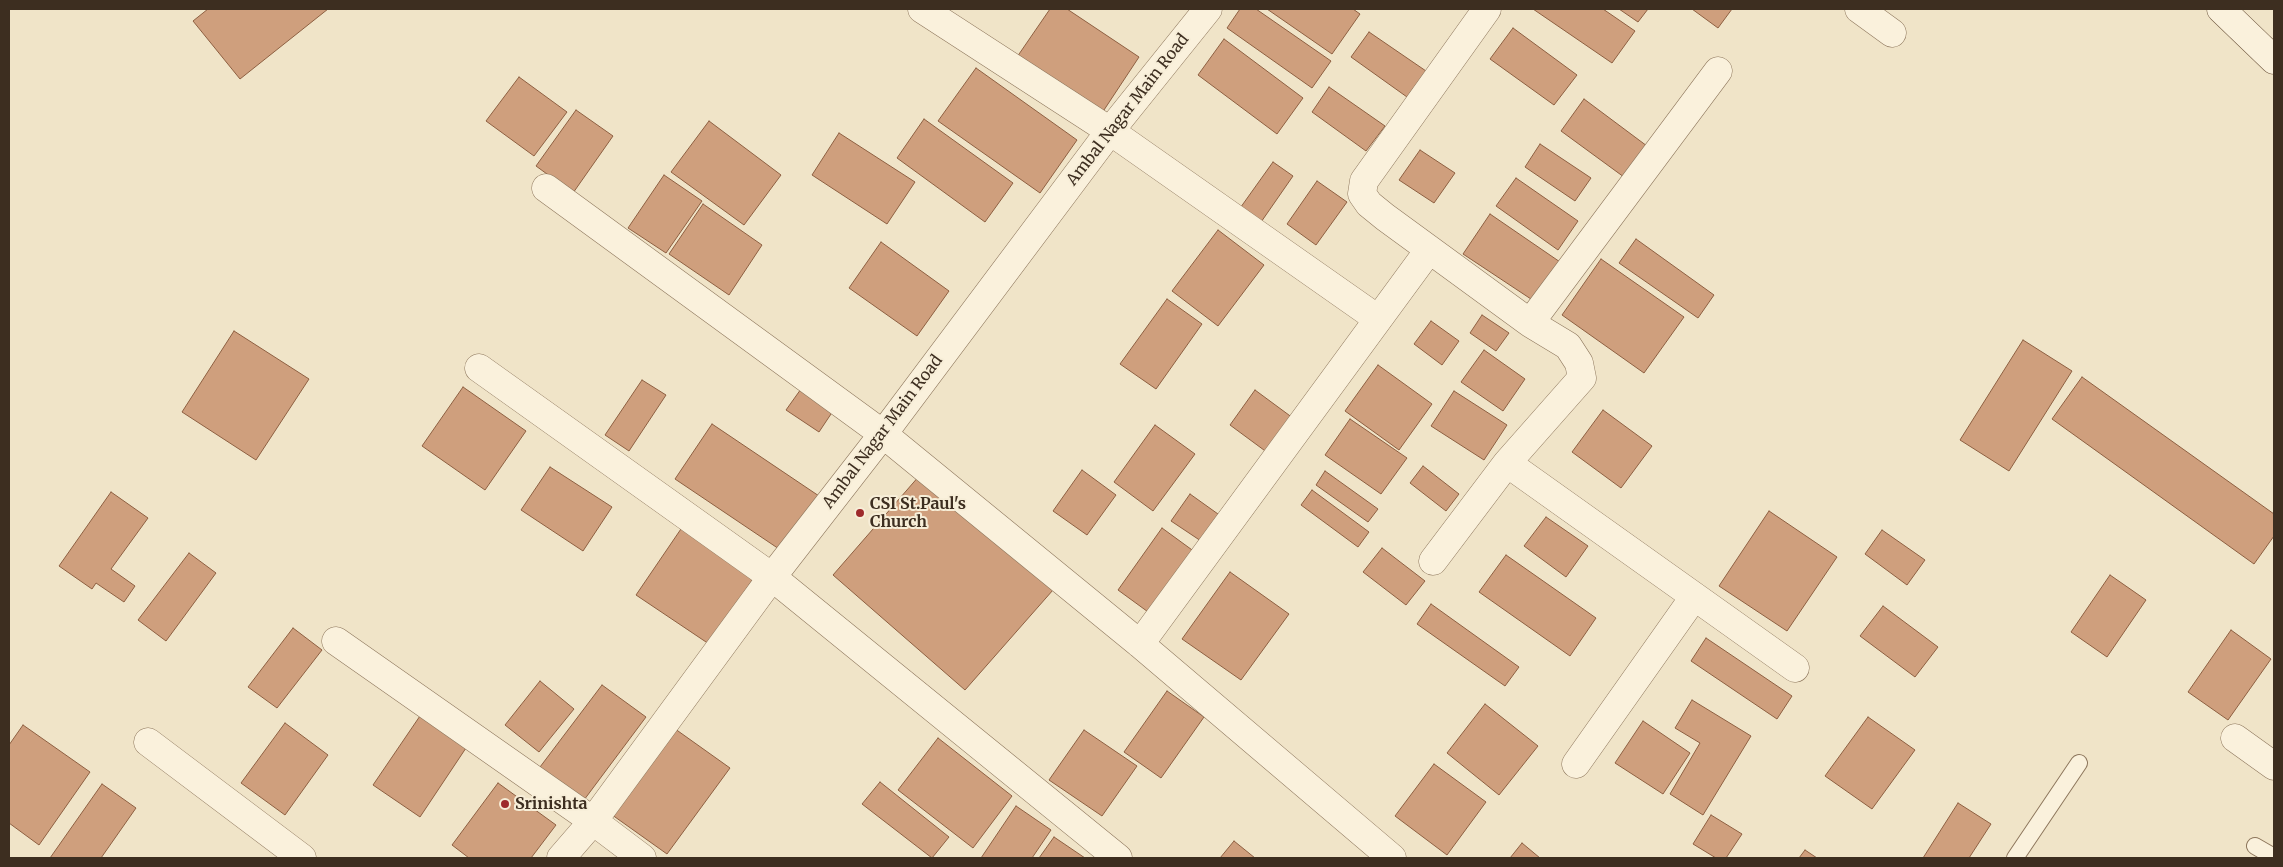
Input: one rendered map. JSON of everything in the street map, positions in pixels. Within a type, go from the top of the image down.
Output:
[{"type":"street","points":[[922,9],[1110,131],[1378,320]]},
{"type":"street","name":"Ambal Nagar Main Road","points":[[562,858],[593,821],[772,577],[1110,131],[1208,9]]},
{"type":"street","points":[[1433,561],[1507,463],[1582,378],[1579,363],[1568,346],[1530,323],[1429,250],[1369,204],[1362,194],[1364,181],[1487,9]]},
{"type":"street","points":[[1859,9],[1892,33]]},
{"type":"street","points":[[2221,9],[2274,60]]},
{"type":"street","points":[[1530,323],[1718,72]]},
{"type":"street","points":[[546,188],[882,434],[1140,644],[1392,858]]},
{"type":"street","points":[[1140,644],[1429,250]]},
{"type":"street","points":[[479,368],[772,577],[1118,858]]},
{"type":"street","points":[[1507,463],[1795,668]]},
{"type":"street","points":[[1576,764],[1694,596]]},
{"type":"street","points":[[336,641],[593,821],[642,858]]},
{"type":"street","points":[[2235,738],[2274,766]]},
{"type":"street","points":[[148,742],[302,858]]},
{"type":"lane","points":[[2015,858],[2079,763]]},
{"type":"lane","points":[[2255,846],[2274,857]]},
{"type":"building","points":[[208,9],[328,9],[240,79],[193,21]]},
{"type":"building","points":[[1050,9],[1067,9],[1139,57],[1102,113],[1017,57]]},
{"type":"building","points":[[1240,9],[1256,9],[1331,61],[1312,88],[1227,28]]},
{"type":"building","points":[[1267,9],[1353,9],[1360,14],[1332,54]]},
{"type":"building","points":[[1533,9],[1603,9],[1635,31],[1612,63]]},
{"type":"building","points":[[1619,9],[1648,9],[1638,22]]},
{"type":"building","points":[[1692,9],[1732,9],[1718,28]]},
{"type":"building","points":[[1513,28],[1577,75],[1554,105],[1490,59]]},
{"type":"building","points":[[1369,32],[1426,71],[1407,97],[1351,57]]},
{"type":"building","points":[[1224,39],[1303,98],[1277,134],[1198,75]]},
{"type":"building","points":[[976,68],[1077,140],[1040,193],[938,121]]},
{"type":"building","points":[[519,77],[567,112],[534,156],[486,121]]},
{"type":"building","points":[[1329,87],[1385,126],[1366,151],[1312,112]]},
{"type":"building","points":[[1584,99],[1651,149],[1628,180],[1561,131]]},
{"type":"building","points":[[576,110],[613,136],[573,193],[536,166]]},
{"type":"building","points":[[924,119],[1013,183],[985,222],[897,158]]},
{"type":"building","points":[[709,121],[781,175],[744,225],[671,172]]},
{"type":"building","points":[[839,133],[915,182],[887,224],[812,175]]},
{"type":"building","points":[[1540,144],[1591,178],[1575,201],[1525,167]]},
{"type":"building","points":[[1420,150],[1455,173],[1434,203],[1399,180]]},
{"type":"building","points":[[1273,162],[1293,176],[1259,225],[1238,211]]},
{"type":"building","points":[[664,175],[702,201],[666,253],[628,228]]},
{"type":"building","points":[[1516,178],[1578,221],[1558,250],[1496,206]]},
{"type":"building","points":[[1317,181],[1347,202],[1316,245],[1287,224]]},
{"type":"building","points":[[703,204],[762,245],[729,295],[669,254]]},
{"type":"building","points":[[1490,214],[1563,264],[1537,303],[1463,254]]},
{"type":"building","points":[[1218,230],[1264,265],[1218,326],[1172,291]]},
{"type":"building","points":[[1636,239],[1714,295],[1698,318],[1619,263]]},
{"type":"building","points":[[881,242],[949,291],[917,336],[849,288]]},
{"type":"building","points":[[1601,259],[1684,317],[1644,373],[1562,315]]},
{"type":"building","points":[[1167,299],[1202,324],[1156,389],[1120,364]]},
{"type":"building","points":[[1482,315],[1509,333],[1496,351],[1470,333]]},
{"type":"building","points":[[1431,321],[1459,341],[1442,365],[1414,344]]},
{"type":"building","points":[[234,331],[309,379],[256,460],[182,412]]},
{"type":"building","points":[[2023,340],[2072,371],[2009,471],[1960,440]]},
{"type":"building","points":[[1484,350],[1525,379],[1503,411],[1461,382]]},
{"type":"building","points":[[1378,365],[1432,404],[1399,450],[1345,411]]},
{"type":"building","points":[[2082,377],[2274,514],[2274,536],[2254,564],[2052,419]]},
{"type":"building","points":[[642,380],[666,395],[629,451],[605,435]]},
{"type":"building","points":[[463,387],[526,431],[485,490],[422,446]]},
{"type":"building","points":[[801,389],[833,411],[819,432],[786,410]]},
{"type":"building","points":[[1255,390],[1297,421],[1272,456],[1230,425]]},
{"type":"building","points":[[1454,391],[1507,425],[1484,460],[1431,426]]},
{"type":"building","points":[[1603,410],[1652,446],[1621,488],[1572,452]]},
{"type":"building","points":[[1350,419],[1407,458],[1381,494],[1325,455]]},
{"type":"building","points":[[712,424],[822,498],[785,553],[675,479]]},
{"type":"building","points":[[1155,425],[1195,454],[1153,511],[1114,482]]},
{"type":"building","points":[[1423,466],[1459,494],[1446,511],[1410,483]]},
{"type":"building","points":[[550,467],[612,507],[583,551],[521,510]]},
{"type":"building","points":[[1082,470],[1116,495],[1087,535],[1053,511]]},
{"type":"building","points":[[1325,471],[1378,509],[1368,522],[1316,485]]},
{"type":"building","points":[[920,475],[1053,590],[965,690],[833,575]]},
{"type":"building","points":[[1312,490],[1369,532],[1358,547],[1301,505]]},
{"type":"building","points":[[111,492],[148,518],[111,569],[135,586],[124,602],[96,583],[92,589],[59,566]]},
{"type":"building","points":[[1190,494],[1225,519],[1207,545],[1171,521]]},
{"type":"building","points":[[1769,511],[1837,557],[1787,631],[1719,586]]},
{"type":"building","points":[[1546,517],[1588,546],[1566,577],[1524,546]]},
{"type":"building","points":[[683,526],[755,576],[709,644],[636,595]]},
{"type":"building","points":[[1162,528],[1199,555],[1155,617],[1118,590]]},
{"type":"building","points":[[1882,530],[1925,560],[1907,585],[1865,554]]},
{"type":"building","points":[[1382,548],[1425,581],[1406,605],[1363,572]]},
{"type":"building","points":[[189,553],[216,573],[166,641],[138,620]]},
{"type":"building","points":[[1506,555],[1596,618],[1570,656],[1479,592]]},
{"type":"building","points":[[1230,572],[1289,614],[1241,680],[1182,639]]},
{"type":"building","points":[[2110,575],[2146,600],[2107,657],[2071,632]]},
{"type":"building","points":[[1431,604],[1519,667],[1505,686],[1417,624]]},
{"type":"building","points":[[1883,606],[1938,647],[1915,677],[1860,636]]},
{"type":"building","points":[[293,628],[322,650],[277,708],[248,687]]},
{"type":"building","points":[[2231,630],[2271,659],[2228,720],[2188,692]]},
{"type":"building","points":[[1706,638],[1792,696],[1777,719],[1691,661]]},
{"type":"building","points":[[540,681],[574,709],[539,752],[505,725]]},
{"type":"building","points":[[602,685],[646,717],[584,800],[540,767]]},
{"type":"building","points":[[1167,691],[1204,717],[1161,778],[1124,752]]},
{"type":"building","points":[[1692,700],[1751,736],[1703,815],[1670,794],[1700,743],[1675,728]]},
{"type":"building","points":[[1485,704],[1538,746],[1499,795],[1447,753]]},
{"type":"building","points":[[422,713],[468,745],[420,817],[373,785]]},
{"type":"building","points":[[1868,717],[1915,750],[1872,809],[1825,776]]},
{"type":"building","points":[[1643,721],[1690,753],[1663,794],[1615,763]]},
{"type":"building","points":[[285,723],[328,755],[285,815],[241,783]]},
{"type":"building","points":[[23,725],[90,772],[39,845],[9,823],[9,745]]},
{"type":"building","points":[[671,726],[730,768],[667,854],[608,812]]},
{"type":"building","points":[[1084,730],[1137,766],[1102,816],[1049,780]]},
{"type":"building","points":[[938,738],[1012,796],[973,848],[898,790]]},
{"type":"building","points":[[1434,764],[1486,802],[1447,855],[1395,816]]},
{"type":"building","points":[[880,782],[949,837],[932,858],[862,804]]},
{"type":"building","name":"Srinishta","points":[[498,783],[556,825],[531,858],[469,858],[452,845]]},
{"type":"building","points":[[102,784],[136,808],[101,858],[50,858]]},
{"type":"building","points":[[1958,803],[1991,824],[1969,858],[1923,858]]},
{"type":"building","points":[[1016,806],[1051,830],[1032,858],[981,858]]},
{"type":"building","points":[[1711,815],[1742,834],[1726,858],[1716,858],[1693,844]]},
{"type":"building","points":[[1054,837],[1085,858],[1039,858]]},
{"type":"building","points":[[1234,841],[1255,858],[1220,858]]},
{"type":"building","points":[[1522,843],[1540,858],[1510,858]]},
{"type":"building","points":[[1805,850],[1817,858],[1799,858]]},
{"type":"place","name":"CSI St.Paul's Church","points":[[860,513]]},
{"type":"place","name":"Srinishta","points":[[505,804]]}]
